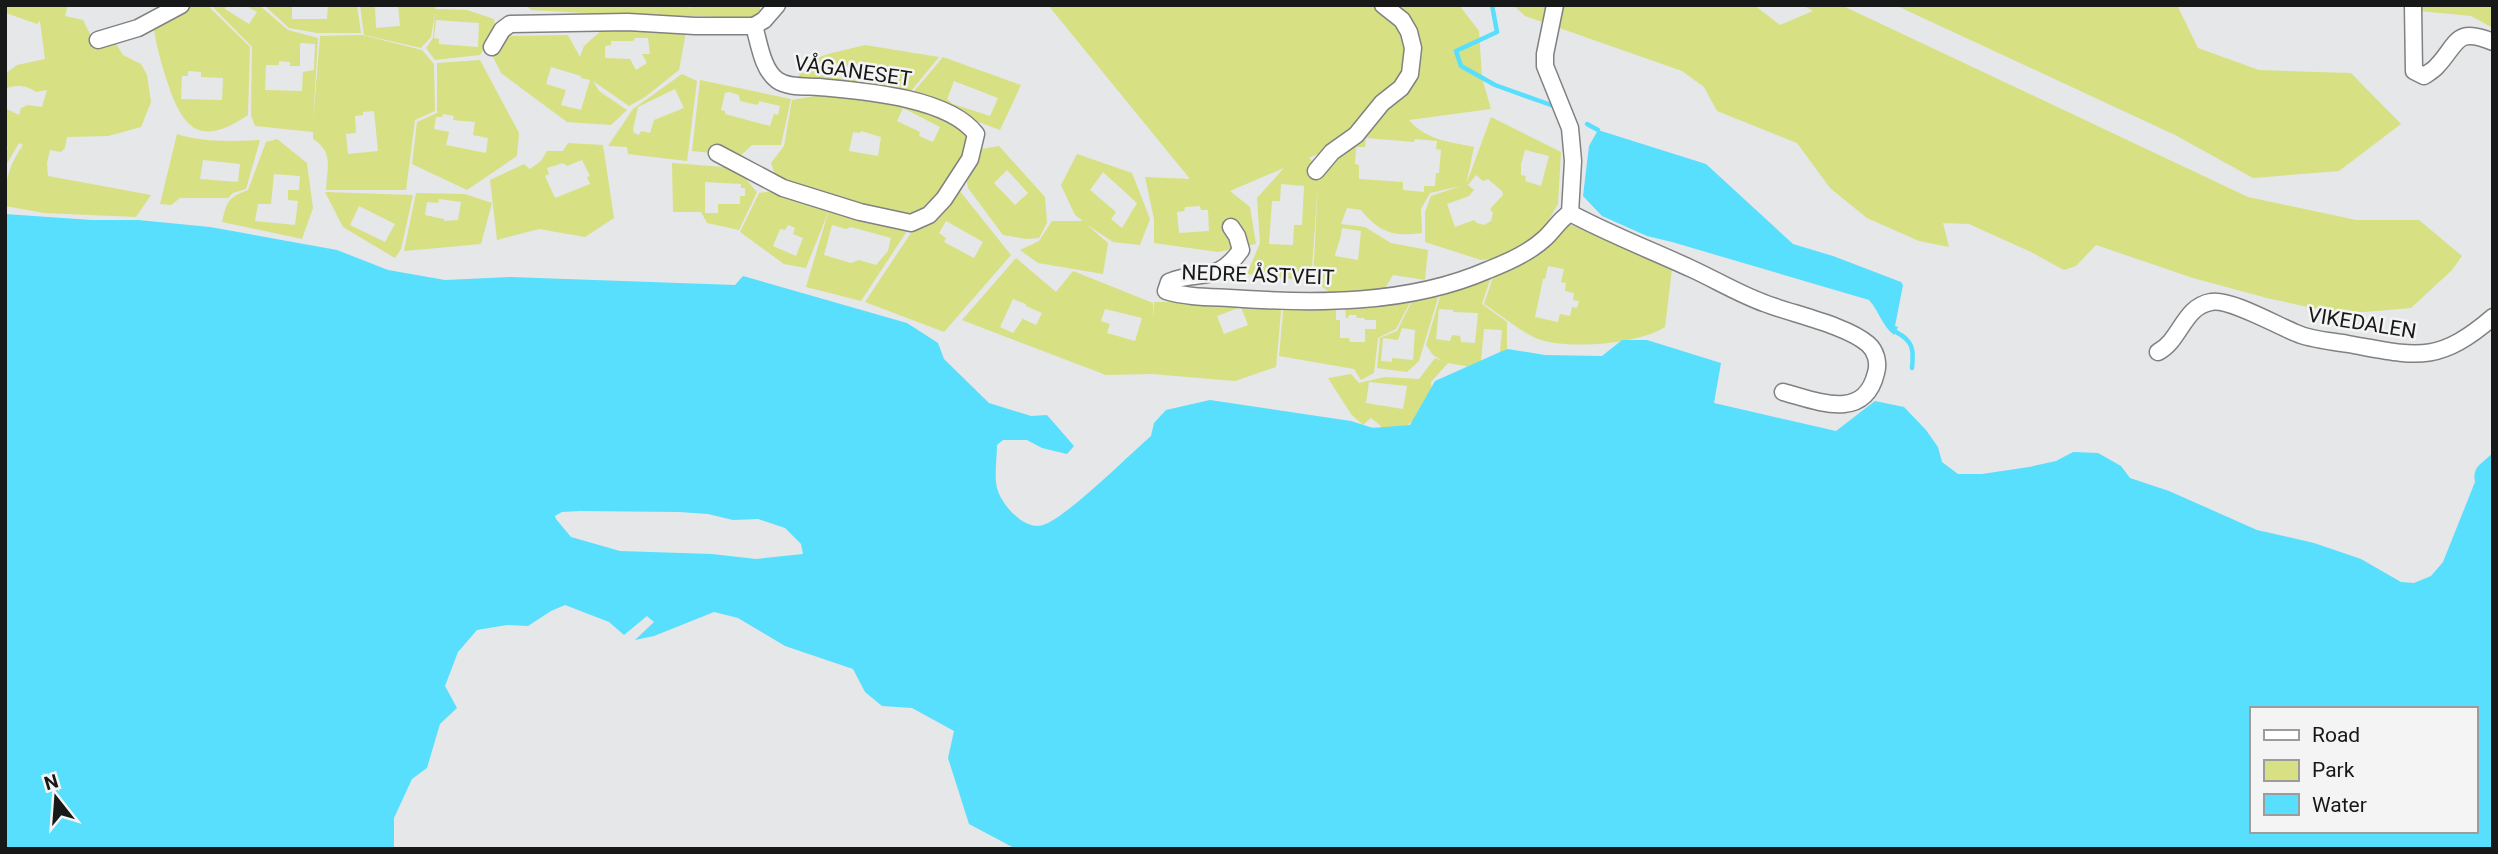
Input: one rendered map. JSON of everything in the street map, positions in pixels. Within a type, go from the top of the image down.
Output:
[{"type":"street","points":[[98,40],[138,28],[181,5]]},
{"type":"street","points":[[492,47],[502,30],[510,24],[628,22],[754,26],[764,20],[777,5]]},
{"type":"street","points":[[1316,171],[1332,152],[1356,135],[1382,103],[1401,88],[1410,74],[1413,48],[1409,32],[1402,20],[1383,5]]},
{"type":"street","points":[[1555,5],[1545,66],[1570,128],[1573,161],[1570,213],[1762,302],[1831,326],[1867,343],[1874,352],[1878,366],[1874,382],[1859,400],[1838,407],[1783,392]]},
{"type":"street","points":[[2413,5],[2414,71],[2424,76],[2437,66],[2455,40],[2469,36],[2493,41]]},
{"type":"street","name":"VÅGANESET","points":[[717,153],[783,188],[860,212],[911,223],[929,215],[944,199],[973,151],[976,134],[970,125],[944,111],[903,97],[794,86],[775,79],[765,61],[754,26]]},
{"type":"street","name":"NEDRE ÅSTVEIT","points":[[1231,227],[1241,250],[1236,258],[1223,270],[1169,282],[1166,290],[1177,294],[1226,298],[1316,302],[1421,291],[1487,271],[1544,239],[1559,220],[1570,213]]},
{"type":"street","name":"VIKEDALEN","points":[[2158,352],[2168,347],[2198,306],[2214,301],[2256,315],[2299,335],[2396,352],[2427,354],[2449,348],[2474,333],[2493,317]]},
{"type":"green space","points":[[7,5],[68,5],[65,16],[83,20],[97,48],[115,42],[123,55],[141,64],[147,75],[151,102],[141,127],[108,136],[67,137],[65,148],[61,152],[50,150],[47,163],[48,176],[151,195],[136,217],[44,213],[5,206],[9,174],[23,145],[19,143],[5,167],[8,148],[5,146],[5,108],[19,115],[21,108],[28,105],[42,107],[47,90],[36,92],[21,86],[5,89],[5,74],[17,65],[45,59],[40,21],[37,24],[6,13]]},
{"type":"green space","points":[[193,5],[207,5],[250,47],[248,115],[218,130],[197,129],[188,123],[174,100],[160,57],[154,30],[161,19]],"holes":[[[188,71],[201,72],[201,77],[223,78],[222,100],[181,99],[182,76],[188,76]]]},
{"type":"green space","points":[[211,5],[226,5],[225,9],[249,24],[257,12],[245,5],[259,5],[288,30],[318,38],[313,123],[320,36],[362,35],[422,50],[434,64],[435,111],[415,120],[406,190],[326,190],[327,155],[313,139],[313,132],[255,126],[251,115],[252,47]],"holes":[[[302,43],[315,44],[314,70],[303,72],[302,91],[265,90],[266,65],[279,65],[279,61],[290,62],[290,66],[300,66]],[[374,111],[378,151],[348,154],[346,134],[356,133],[355,116]]]},
{"type":"green space","points":[[264,5],[292,6],[292,19],[327,19],[328,5],[357,5],[361,33],[317,33],[289,28]]},
{"type":"green space","points":[[360,5],[393,5],[375,7],[376,28],[400,26],[398,5],[436,5],[435,9],[467,10],[494,19],[496,31],[480,55],[435,60],[426,48],[433,38],[435,13],[431,37],[421,48],[364,35]],"holes":[[[436,20],[479,23],[478,47],[439,44],[439,39],[434,38]]]},
{"type":"green space","points":[[526,5],[689,5],[690,10],[691,5],[760,5],[760,11],[750,18],[690,16],[690,19],[531,10]]},
{"type":"green space","points":[[1048,5],[1459,5],[1479,31],[1482,78],[1491,109],[1409,120],[1431,136],[1474,147],[1466,185],[1491,117],[1561,152],[1558,204],[1540,235],[1502,258],[1481,260],[1425,242],[1425,212],[1431,196],[1461,186],[1430,193],[1421,209],[1422,233],[1387,231],[1361,210],[1347,208],[1341,224],[1365,227],[1391,243],[1428,250],[1425,280],[1393,275],[1384,290],[1332,294],[1313,280],[1318,183],[1311,281],[1247,274],[1260,243],[1257,198],[1284,168],[1230,191],[1250,207],[1256,244],[1218,252],[1154,243],[1154,219],[1145,177],[1190,179]],"holes":[[[1362,134],[1338,153],[1325,175],[1309,158]],[[1366,138],[1437,141],[1436,149],[1441,150],[1435,186],[1424,186],[1424,192],[1403,190],[1403,182],[1359,179],[1359,165],[1355,164],[1356,147],[1365,147]],[[1525,150],[1549,156],[1541,186],[1525,181],[1526,176],[1521,175]],[[1476,175],[1483,181],[1488,179],[1503,195],[1490,209],[1493,213],[1491,221],[1484,225],[1474,220],[1455,227],[1447,204],[1469,196],[1474,190],[1468,185]],[[1281,184],[1304,186],[1302,225],[1294,225],[1293,245],[1269,244],[1272,201],[1280,201]],[[1200,206],[1201,210],[1208,210],[1209,231],[1179,233],[1177,212],[1184,211],[1185,207]],[[1342,228],[1361,231],[1358,260],[1335,256]]]},
{"type":"green space","points":[[1513,5],[1754,5],[1780,25],[1813,11],[1803,5],[1841,5],[2248,197],[2356,220],[2419,220],[2462,256],[2452,270],[2411,308],[2340,314],[2193,278],[2096,245],[2076,266],[2064,270],[1969,224],[1943,223],[1949,247],[1919,241],[1867,218],[1830,188],[1797,143],[1717,111],[1704,87],[1682,71],[1525,16]]},
{"type":"green space","points":[[1895,5],[2177,5],[2198,48],[2259,70],[2351,73],[2401,124],[2339,171],[2253,178],[2175,135]]},
{"type":"green space","points":[[2409,5],[2493,5],[2493,28],[2471,16],[2409,10]]},
{"type":"green space","points":[[605,27],[686,32],[679,70],[629,106],[593,81],[599,91],[627,110],[611,125],[567,122],[501,73],[492,55],[509,36],[568,35],[580,57],[584,46]],"holes":[[[635,38],[648,38],[650,54],[642,54],[647,63],[636,70],[630,59],[605,58],[605,46],[611,45],[611,41],[633,41]],[[551,67],[590,80],[581,110],[561,105],[566,90],[546,84]]]},
{"type":"green space","points":[[865,45],[939,57],[907,96],[801,82],[797,65]],"holes":[[[860,64],[887,73],[886,80],[879,79],[879,83],[831,77],[832,69]]]},
{"type":"green space","points":[[943,57],[1021,85],[1000,130],[910,96]],"holes":[[[954,81],[998,98],[990,116],[953,104],[947,99]]]},
{"type":"green space","points":[[480,60],[519,133],[517,156],[467,190],[412,164],[417,122],[437,113],[437,63]],"holes":[[[443,114],[454,116],[453,120],[475,122],[473,135],[488,138],[486,153],[446,145],[449,132],[434,129],[436,117],[442,117]]]},
{"type":"green space","points":[[682,74],[697,81],[687,161],[628,154],[627,147],[608,146],[633,109]],"holes":[[[675,89],[684,108],[654,120],[650,133],[634,133],[638,107]]]},
{"type":"green space","points":[[700,80],[791,99],[781,145],[752,145],[740,156],[692,151]],"holes":[[[725,93],[739,95],[740,101],[758,105],[759,101],[780,106],[778,115],[774,114],[770,126],[725,114],[725,111],[721,110]]]},
{"type":"green space","points":[[821,95],[876,100],[913,107],[965,125],[969,140],[950,187],[918,215],[907,216],[816,195],[777,181],[771,163],[784,146],[792,100]],"holes":[[[903,108],[940,127],[933,142],[897,121]],[[861,131],[881,137],[878,156],[849,151],[853,132]]]},
{"type":"green space","points":[[177,134],[208,140],[260,140],[246,189],[233,193],[228,198],[180,198],[171,205],[160,204]],"holes":[[[203,160],[240,164],[238,182],[200,179]]]},
{"type":"green space","points":[[277,139],[307,163],[313,208],[302,239],[222,222],[229,202],[248,190],[266,142]],"holes":[[[274,174],[300,176],[299,190],[288,190],[288,200],[298,201],[295,225],[255,221],[258,204],[271,204]]]},
{"type":"green space","points":[[568,143],[603,145],[614,218],[585,237],[539,229],[497,240],[490,180],[524,164],[530,169],[541,161],[547,151],[563,151]],"holes":[[[582,160],[590,176],[587,177],[590,184],[555,198],[545,176],[549,174],[547,168],[563,163],[567,166]]]},
{"type":"green space","points":[[999,146],[1045,197],[1047,223],[1039,238],[1003,235],[968,188],[966,175],[981,149]],"holes":[[[1007,170],[1028,193],[1015,205],[994,183]]]},
{"type":"green space","points":[[1077,154],[1132,173],[1150,219],[1140,245],[1113,242],[1086,224],[1108,243],[1103,274],[1038,263],[1020,250],[1039,241],[1052,221],[1083,221],[1075,215],[1061,185]],"holes":[[[1103,172],[1137,203],[1122,228],[1111,219],[1116,212],[1090,190]]]},
{"type":"green space","points":[[672,163],[736,168],[757,192],[739,230],[707,223],[701,212],[673,212]],"holes":[[[705,182],[741,184],[741,188],[745,188],[745,196],[740,196],[740,204],[718,204],[718,213],[705,213]]]},
{"type":"green space","points":[[782,190],[911,225],[861,301],[806,287],[829,210],[806,268],[784,264],[740,232],[759,193]],"holes":[[[788,225],[795,228],[793,234],[803,238],[796,256],[773,246],[780,229],[785,230]],[[832,225],[846,229],[851,227],[891,238],[888,251],[876,265],[859,260],[851,263],[824,255]]]},
{"type":"green space","points":[[959,190],[1011,255],[944,332],[865,302],[915,227]],"holes":[[[946,221],[983,242],[974,258],[944,242],[946,238],[939,233]]]},
{"type":"green space","points":[[325,192],[413,195],[401,249],[395,258],[343,227]],"holes":[[[359,206],[395,224],[385,242],[350,225]]]},
{"type":"green space","points":[[416,193],[465,194],[492,203],[481,244],[404,251]],"holes":[[[439,199],[461,202],[458,220],[444,221],[425,215],[427,202],[438,203]]]},
{"type":"green space","points":[[1569,224],[1672,269],[1665,327],[1638,338],[1603,344],[1567,344],[1538,339],[1484,304],[1494,274],[1523,260]],"holes":[[[1548,266],[1564,269],[1561,282],[1566,283],[1565,291],[1574,293],[1573,300],[1579,301],[1577,308],[1572,307],[1570,316],[1560,314],[1558,322],[1535,317]]]},
{"type":"green space","points":[[1016,258],[1056,292],[1073,271],[1153,303],[1153,321],[1154,302],[1282,301],[1276,367],[1235,381],[1152,374],[1106,375],[962,320]],"holes":[[[1013,299],[1042,313],[1036,325],[1021,318],[1013,333],[1000,327]],[[1241,307],[1248,325],[1224,334],[1217,316]],[[1105,309],[1142,318],[1135,341],[1107,333],[1110,324],[1101,321]]]},
{"type":"green space","points":[[1492,274],[1482,304],[1507,322],[1507,363],[1470,367],[1448,363],[1431,382],[1435,419],[1417,420],[1408,424],[1410,429],[1372,434],[1373,427],[1381,426],[1371,418],[1363,425],[1351,414],[1328,378],[1351,374],[1359,383],[1385,377],[1419,379],[1435,358],[1443,361],[1433,355],[1426,345],[1442,290]],"holes":[[[1439,309],[1478,313],[1475,343],[1461,342],[1460,336],[1452,335],[1450,341],[1436,339]],[[1484,329],[1502,330],[1499,362],[1481,360]],[[1369,382],[1407,386],[1403,409],[1366,403]]]},
{"type":"green space","points":[[1440,291],[1419,361],[1407,372],[1377,368],[1380,338],[1397,331],[1414,297]],"holes":[[[1402,328],[1415,330],[1413,360],[1392,358],[1392,362],[1381,361],[1383,338],[1398,340]]]},
{"type":"green space","points":[[1413,297],[1396,329],[1378,338],[1374,373],[1361,380],[1354,369],[1279,356],[1284,302]],"holes":[[[1336,307],[1345,307],[1346,318],[1356,315],[1357,318],[1376,320],[1376,329],[1365,329],[1365,342],[1350,342],[1349,338],[1340,338],[1340,320],[1336,320]]]},
{"type":"water","points":[[1598,130],[1706,164],[1793,244],[1901,282],[1903,285],[1895,326],[1898,327],[1894,335],[1869,300],[1647,236],[1602,216],[1583,196],[1589,146]]},
{"type":"water","points":[[5,214],[138,220],[210,227],[337,250],[388,270],[445,280],[510,277],[735,285],[743,276],[907,323],[938,343],[944,359],[989,403],[1031,416],[1047,415],[1074,446],[1067,454],[1042,448],[1027,440],[1003,440],[997,445],[996,478],[999,494],[1014,515],[1036,526],[1053,520],[1097,485],[1151,436],[1154,423],[1166,410],[1210,400],[1351,421],[1373,428],[1410,425],[1435,381],[1500,352],[1508,349],[1545,355],[1602,356],[1622,340],[1647,340],[1721,363],[1714,403],[1836,431],[1875,401],[1904,407],[1938,447],[1942,462],[1958,474],[1982,474],[2029,467],[2056,461],[2073,452],[2098,453],[2121,466],[2130,478],[2169,491],[2257,530],[2314,543],[2361,559],[2401,582],[2414,583],[2431,576],[2443,562],[2475,482],[2476,469],[2493,453],[2493,849],[1016,849],[969,824],[948,758],[954,731],[912,708],[882,706],[865,692],[853,669],[785,646],[738,618],[714,612],[654,636],[635,640],[654,622],[647,616],[624,635],[609,622],[565,605],[528,626],[507,625],[477,630],[458,652],[445,686],[457,708],[440,724],[427,768],[412,779],[394,818],[394,849],[5,849]],"holes":[[[580,511],[708,514],[733,520],[758,519],[785,528],[801,544],[803,554],[756,559],[712,554],[620,551],[571,537],[555,516],[562,512]]]},
{"type":"waterway","points":[[1492,5],[1497,32],[1456,51],[1461,66],[1495,85],[1551,105]]},
{"type":"waterway","points":[[1587,124],[1598,130]]},
{"type":"waterway","points":[[1896,332],[1911,346],[1912,368]]}]
